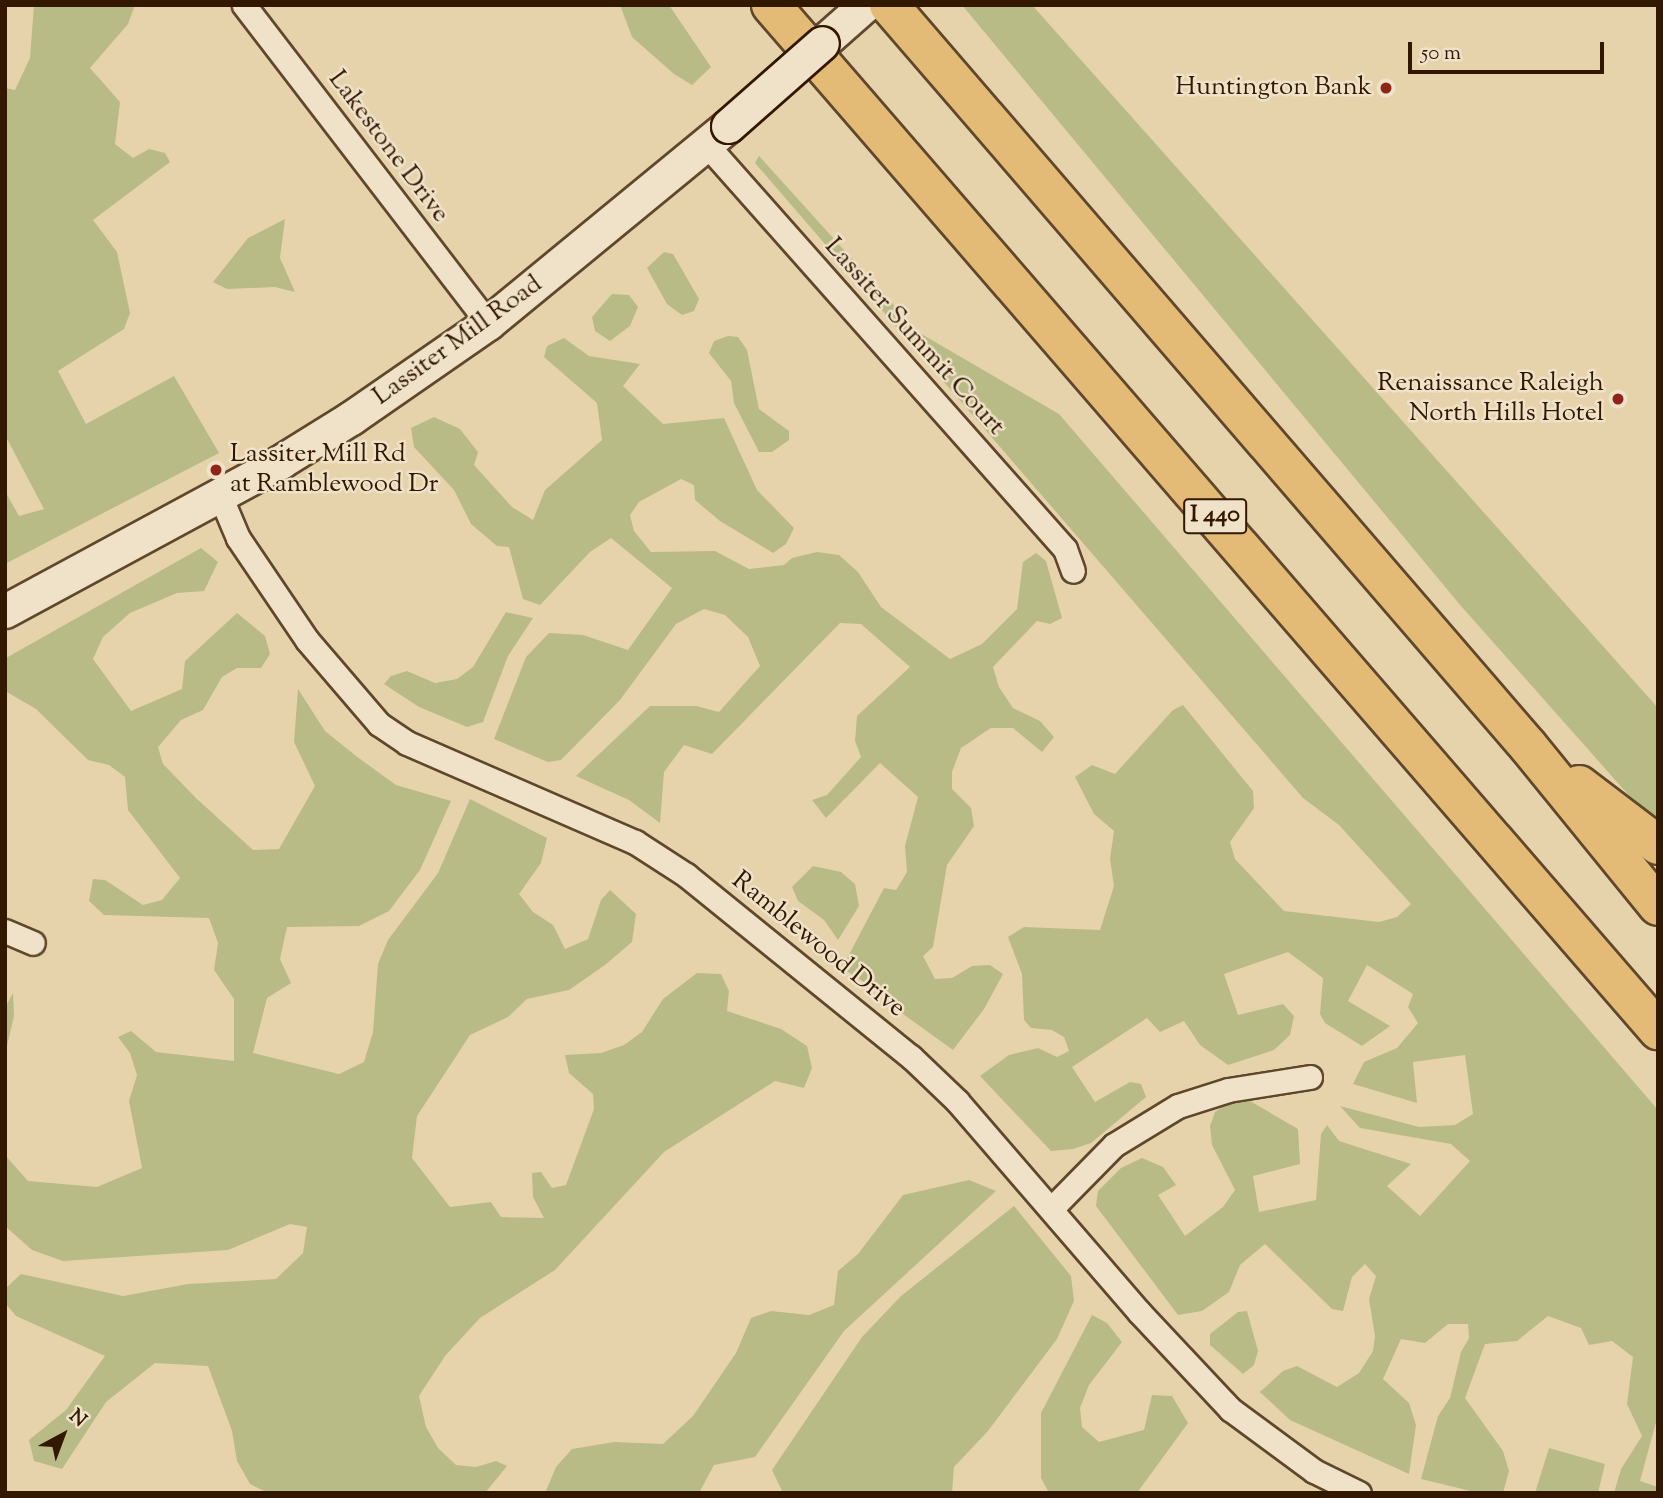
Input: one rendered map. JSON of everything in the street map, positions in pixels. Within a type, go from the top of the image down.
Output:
[{"type":"highway","name":"I 440","points":[[771,5],[1658,1030]]},
{"type":"highway","points":[[889,5],[1528,746],[1658,906]]},
{"type":"highway","points":[[1528,746],[1658,845]]},
{"type":"main road","name":"Lassiter Mill Road","points":[[5,611],[351,418],[488,323],[717,135],[865,5]]},
{"type":"street","name":"Lakestone Drive","points":[[244,5],[488,323]]},
{"type":"street","name":"Lassiter Summit Court","points":[[717,135],[1065,549],[1073,571]]},
{"type":"street","name":"Ramblewood Drive","points":[[219,493],[238,538],[307,640],[379,724],[407,743],[590,821],[663,858],[911,1057],[1053,1207],[1140,1313],[1230,1409],[1314,1471],[1359,1493]]},
{"type":"street","points":[[5,931],[33,943]]},
{"type":"street","points":[[1053,1207],[1115,1145],[1178,1106],[1228,1090],[1310,1077]]},
{"type":"green space","points":[[34,5],[135,5],[128,24],[90,68],[120,102],[115,144],[133,158],[149,149],[165,153],[170,162],[93,220],[117,252],[130,313],[124,329],[58,371],[86,424],[174,376],[219,453],[5,564],[5,491],[19,516],[44,509],[5,435],[5,88],[15,90],[30,58]]},
{"type":"green space","points":[[620,5],[669,5],[711,67],[692,85],[674,74],[632,37]]},
{"type":"green space","points":[[962,5],[1032,5],[1658,708],[1658,821],[1640,808],[1461,606]]},
{"type":"green space","points":[[759,156],[918,332],[1059,414],[1658,1110],[1658,1415],[1640,1481],[1658,1487],[1658,1493],[1614,1493],[1621,1469],[1642,1436],[1627,1404],[1633,1357],[1612,1341],[1589,1345],[1581,1328],[1548,1316],[1517,1341],[1485,1344],[1465,1398],[1503,1451],[1509,1471],[1503,1493],[1479,1493],[1421,1479],[1438,1416],[1450,1398],[1461,1352],[1469,1338],[1468,1324],[1448,1324],[1425,1343],[1401,1339],[1383,1379],[1409,1403],[1416,1425],[1409,1474],[1290,1420],[1260,1392],[1283,1371],[1297,1366],[1337,1387],[1359,1373],[1373,1351],[1375,1336],[1369,1299],[1376,1276],[1365,1264],[1352,1277],[1343,1311],[1332,1309],[1265,1244],[1240,1265],[1229,1292],[1202,1311],[1178,1315],[1096,1206],[1098,1191],[1121,1168],[1142,1158],[1163,1167],[1176,1185],[1158,1195],[1185,1236],[1223,1207],[1235,1190],[1212,1145],[1210,1126],[1215,1112],[1228,1103],[1250,1101],[1298,1129],[1300,1164],[1253,1176],[1259,1212],[1316,1200],[1321,1134],[1327,1125],[1339,1141],[1411,1164],[1387,1186],[1420,1216],[1470,1161],[1451,1144],[1360,1128],[1340,1106],[1419,1127],[1455,1125],[1473,1114],[1465,1055],[1413,1062],[1417,1103],[1353,1084],[1364,1062],[1397,1048],[1418,1023],[1408,1007],[1413,994],[1367,965],[1348,1001],[1390,1026],[1362,1046],[1325,1023],[1320,1014],[1323,978],[1288,952],[1224,974],[1238,1015],[1283,1004],[1294,1016],[1290,1035],[1274,1050],[1228,1065],[1200,1045],[1184,1021],[1160,1032],[1147,1018],[1072,1067],[1095,1102],[1130,1082],[1141,1084],[1146,1097],[1091,1143],[1073,1149],[1051,1151],[980,1076],[1009,1055],[1038,1048],[1057,1057],[1069,1051],[1064,1037],[1052,1030],[1031,1028],[1024,1020],[1022,974],[1008,937],[1024,927],[1100,930],[1114,886],[1110,859],[1114,831],[1094,814],[1075,777],[1092,765],[1115,774],[1173,710],[1183,705],[1253,791],[1254,808],[1230,842],[1235,859],[1284,911],[1379,922],[1397,917],[1411,904],[1339,825],[1303,798],[755,163]]},
{"type":"green space","points":[[285,219],[280,258],[295,292],[275,287],[227,289],[213,282],[248,238]]},
{"type":"green space","points":[[664,252],[673,254],[699,299],[694,311],[682,315],[667,304],[647,268]]},
{"type":"green space","points":[[612,294],[629,295],[638,307],[630,326],[610,341],[595,331],[592,317]]},
{"type":"green space","points":[[728,336],[738,337],[747,350],[759,409],[789,431],[789,440],[772,452],[759,452],[734,403],[731,381],[709,353],[714,341]]},
{"type":"green space","points":[[564,338],[589,356],[640,364],[623,386],[663,424],[724,418],[757,490],[794,528],[786,544],[773,553],[720,521],[695,500],[694,485],[681,479],[639,502],[630,515],[634,531],[651,552],[715,551],[749,569],[784,565],[792,558],[817,552],[839,555],[858,572],[881,607],[950,659],[982,644],[1017,609],[1023,562],[1036,553],[1046,561],[1062,618],[1050,624],[1037,621],[993,667],[999,687],[1013,708],[1040,721],[1054,737],[1042,752],[1013,728],[991,728],[961,748],[952,772],[952,789],[971,808],[974,826],[947,865],[933,947],[923,956],[935,979],[952,978],[972,966],[990,965],[1003,974],[984,1009],[953,1050],[903,1014],[897,1003],[842,968],[884,888],[896,890],[907,872],[905,846],[918,797],[880,763],[826,818],[812,800],[827,795],[861,757],[855,741],[857,716],[910,667],[861,624],[840,623],[712,754],[684,745],[664,772],[660,823],[629,800],[576,776],[650,706],[696,706],[719,712],[760,666],[748,637],[725,615],[704,609],[676,624],[620,700],[561,760],[548,762],[494,739],[526,657],[549,633],[583,635],[628,650],[672,588],[611,538],[590,552],[540,605],[523,599],[509,547],[497,546],[471,524],[454,490],[414,447],[411,428],[434,417],[460,429],[478,452],[474,465],[512,507],[533,520],[545,490],[602,440],[597,403],[544,357],[547,346]]},
{"type":"green space","points":[[201,548],[218,562],[204,591],[177,593],[130,613],[103,637],[93,659],[131,711],[182,689],[185,661],[237,613],[265,636],[270,654],[261,668],[237,668],[222,677],[203,710],[181,720],[158,747],[163,764],[196,798],[253,850],[279,849],[315,786],[294,742],[298,689],[325,731],[356,756],[396,785],[451,801],[420,870],[389,911],[359,926],[287,927],[280,959],[291,983],[267,998],[253,1053],[339,1074],[364,1062],[373,1032],[378,964],[388,940],[438,873],[470,799],[547,838],[541,863],[519,894],[533,912],[553,925],[565,949],[588,939],[601,900],[610,890],[636,914],[632,942],[605,965],[569,990],[527,999],[508,1017],[470,1035],[417,1116],[412,1158],[450,1207],[491,1202],[501,1217],[544,1218],[533,1197],[532,1173],[541,1172],[552,1188],[566,1185],[594,1109],[593,1094],[569,1073],[565,1055],[601,1053],[624,1045],[642,1032],[663,999],[697,973],[721,974],[729,991],[727,1011],[781,1029],[807,1046],[812,1068],[804,1088],[775,1081],[664,1152],[555,1270],[480,1318],[445,1356],[419,1396],[426,1427],[438,1448],[456,1465],[476,1467],[496,1461],[507,1466],[485,1493],[268,1493],[250,1484],[237,1461],[232,1431],[208,1366],[155,1363],[106,1402],[62,1469],[34,1461],[29,1440],[66,1410],[105,1356],[16,1316],[5,1303],[5,1289],[21,1274],[123,1296],[188,1284],[276,1279],[303,1253],[307,1227],[290,1224],[228,1250],[63,1261],[32,1250],[5,1226],[5,1155],[28,1181],[97,1187],[142,1168],[129,1101],[137,1075],[130,1053],[118,1037],[131,1031],[156,1052],[234,1061],[234,999],[214,970],[218,943],[209,918],[104,915],[89,901],[93,879],[105,880],[143,905],[162,900],[180,878],[128,810],[125,777],[109,765],[88,760],[36,709],[5,691],[6,658]]},
{"type":"green space","points":[[506,612],[533,618],[508,656],[483,722],[467,727],[419,707],[384,684],[391,676],[407,671],[435,683],[457,679],[473,667]]},
{"type":"green space","points":[[813,866],[841,872],[855,884],[859,906],[838,940],[824,920],[798,901],[792,887]]},
{"type":"green space","points":[[13,993],[14,1016],[5,1054],[5,1008]]},
{"type":"green space","points":[[969,1180],[996,1191],[844,1331],[755,1457],[714,1465],[699,1493],[545,1493],[556,1467],[572,1449],[614,1442],[663,1444],[693,1416],[736,1353],[751,1318],[771,1311],[809,1315],[834,1305],[838,1271],[858,1254],[903,1195]]},
{"type":"green space","points":[[1014,1206],[1071,1276],[1074,1301],[1057,1339],[988,1431],[954,1467],[952,1493],[783,1493],[772,1470],[862,1337],[901,1296]]},
{"type":"green space","points":[[1247,1311],[1258,1351],[1254,1365],[1243,1374],[1210,1345],[1210,1334],[1238,1312]]},
{"type":"green space","points":[[1092,1315],[1107,1323],[1122,1342],[1089,1385],[1080,1408],[1082,1427],[1099,1442],[1144,1430],[1152,1395],[1172,1396],[1188,1423],[1137,1493],[1049,1493],[1041,1478],[1041,1413]]},
{"type":"green space","points":[[1549,1448],[1605,1464],[1598,1493],[1535,1493]]},
{"type":"place","name":"Huntington Bank","points":[[1386,88]]},
{"type":"place","name":"Renaissance Raleigh North Hills Hotel","points":[[1618,399]]},
{"type":"place","name":"Lassiter Mill Rd at Ramblewood Dr","points":[[216,470]]}]
